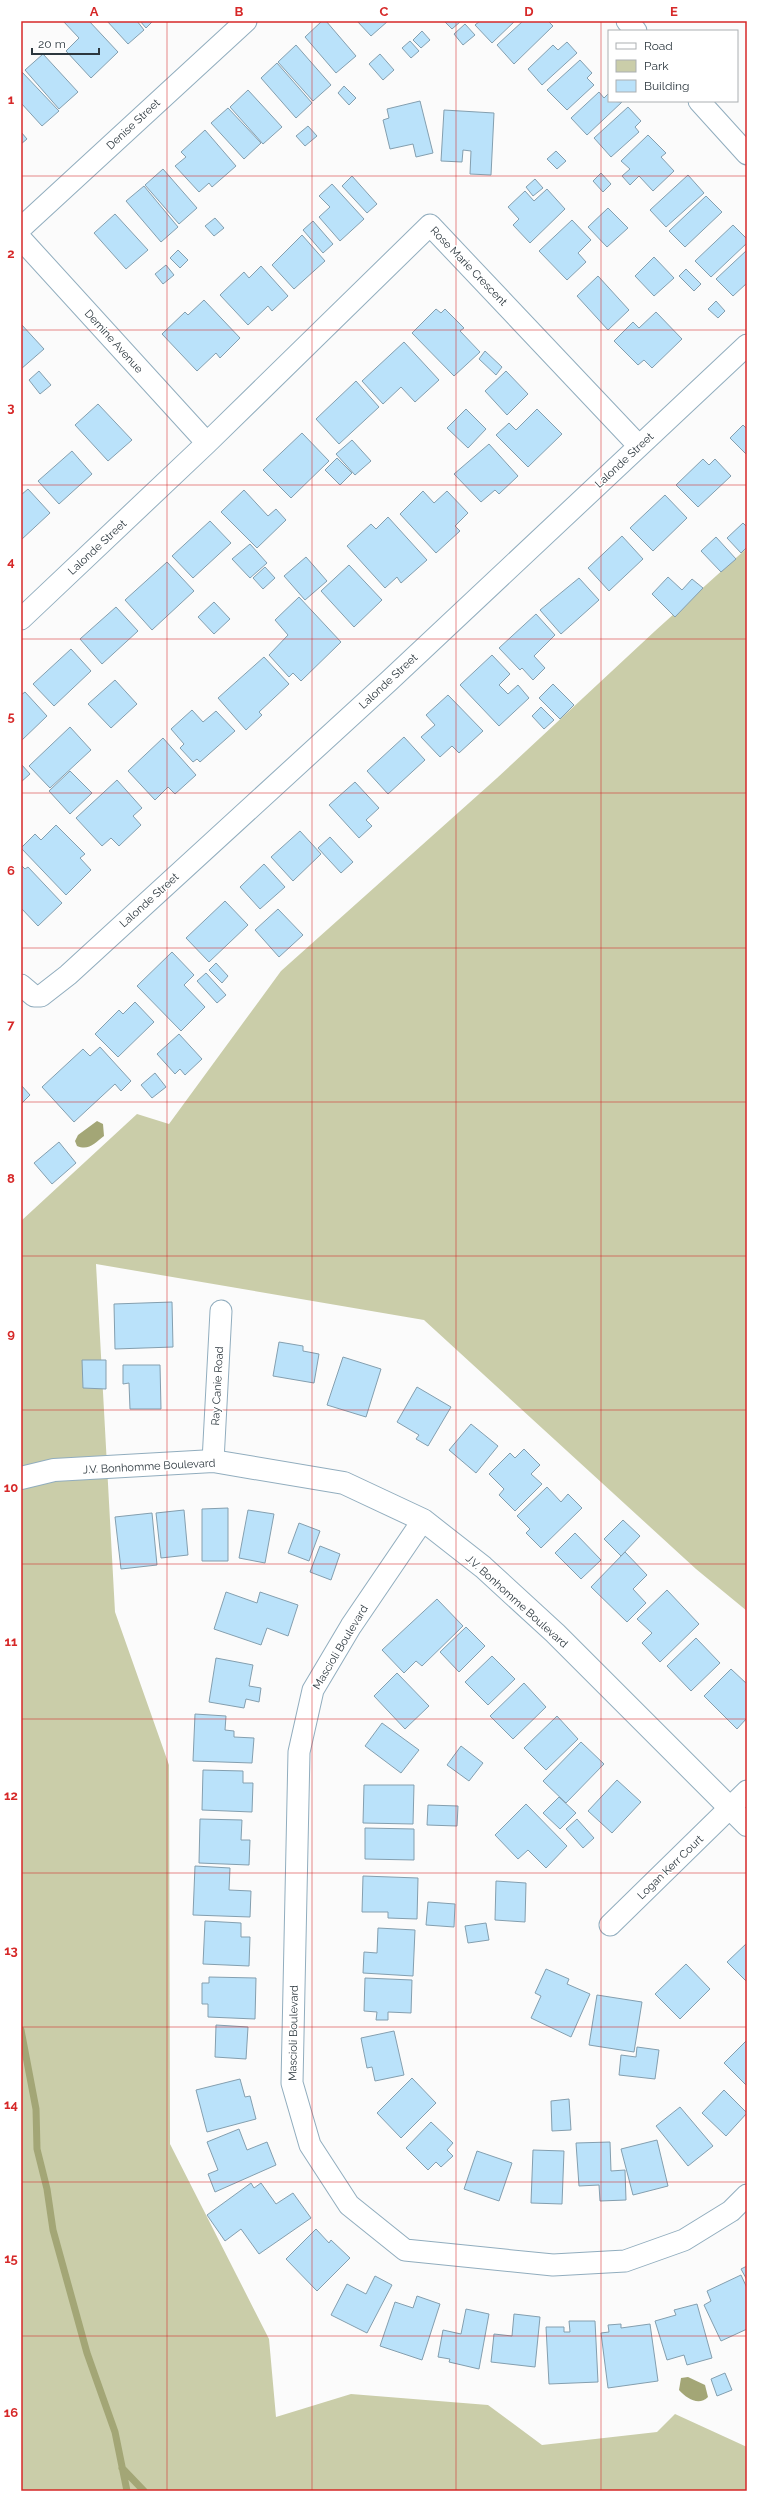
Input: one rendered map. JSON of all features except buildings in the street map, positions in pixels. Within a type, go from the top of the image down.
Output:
[{"type":"street","name":"Denise Street","points":[[21,228],[246,21]]},
{"type":"street","points":[[700,102],[747,154]]},
{"type":"street","name":"Rose Marie Crescent","points":[[207,443],[430,224],[639,446]]},
{"type":"street","name":"Demine Avenue","points":[[21,239],[207,443]]},
{"type":"street","name":"Lalonde Street","points":[[21,985],[34,996],[41,996],[68,975],[389,681],[747,345]]},
{"type":"street","name":"Lalonde Street","points":[[21,619],[207,443]]},
{"type":"street","name":"Ray Canie Road","points":[[214,1461],[221,1311]]},
{"type":"street","name":"J.V. Bonhomme Boulevard","points":[[21,1478],[54,1470],[214,1461],[344,1483],[422,1520],[483,1567],[555,1634],[747,1826]]},
{"type":"street","name":"Mascioli Boulevard","points":[[422,1520],[351,1626],[313,1690],[299,1752],[292,2083],[310,2145],[349,2205],[405,2250],[553,2265],[625,2261],[684,2240],[731,2210],[747,2195]]},
{"type":"street","name":"Logan Kerr Court","points":[[610,1925],[747,1791]]},
{"type":"green space","points":[[747,548],[747,1611],[696,1569],[424,1320],[96,1264],[115,1612],[169,1765],[170,2144],[269,2339],[276,2417],[351,2394],[488,2405],[542,2445],[657,2432],[675,2414],[747,2447],[747,2491],[21,2491],[21,1221],[137,1114],[169,1124],[281,971],[497,778],[655,631]]},
{"type":"shaded area","points":[[97,1121],[103,1124],[104,1136],[95,1144],[88,1147],[85,1148],[77,1146],[75,1141],[78,1135]]},
{"type":"shaded area","points":[[688,2377],[705,2385],[708,2397],[704,2400],[697,2401],[689,2399],[679,2390],[681,2378]]},
{"type":"waterway","points":[[21,2030],[36,2109],[37,2149],[47,2189],[53,2230],[87,2353],[115,2432],[127,2491]]},
{"type":"waterway","points":[[122,2468],[144,2491]]}]
